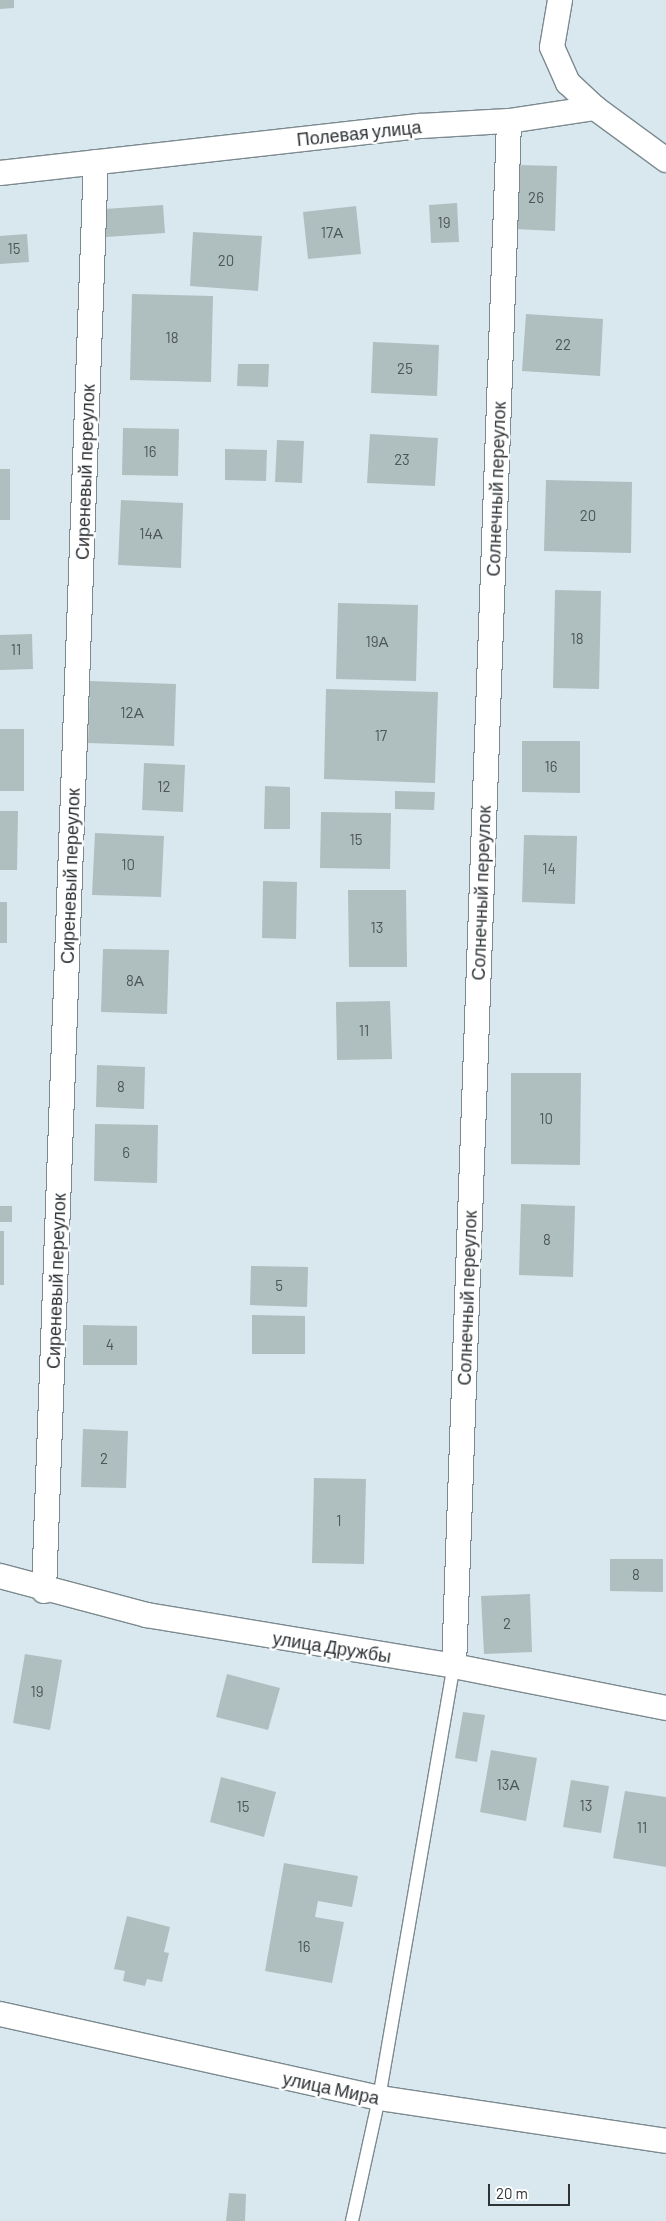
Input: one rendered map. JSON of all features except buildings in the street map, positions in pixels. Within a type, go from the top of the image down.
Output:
[{"type":"street","points":[[560,0],[552,47],[568,83],[595,108],[666,160]]},
{"type":"street","name":"Полевая улица","points":[[0,172],[421,126],[509,121],[595,108]]},
{"type":"street","name":"Солнечный переулок","points":[[454,1666],[509,121]]},
{"type":"street","name":"Сиреневый переулок","points":[[44,1591],[96,162]]},
{"type":"street","name":"улица Дружбы","points":[[0,1576],[44,1591],[147,1616],[454,1666],[666,1708]]},
{"type":"street","name":"улица Мира","points":[[0,2014],[379,2098],[666,2141]]},
{"type":"lane","points":[[352,2221],[379,2098],[454,1666]]}]
